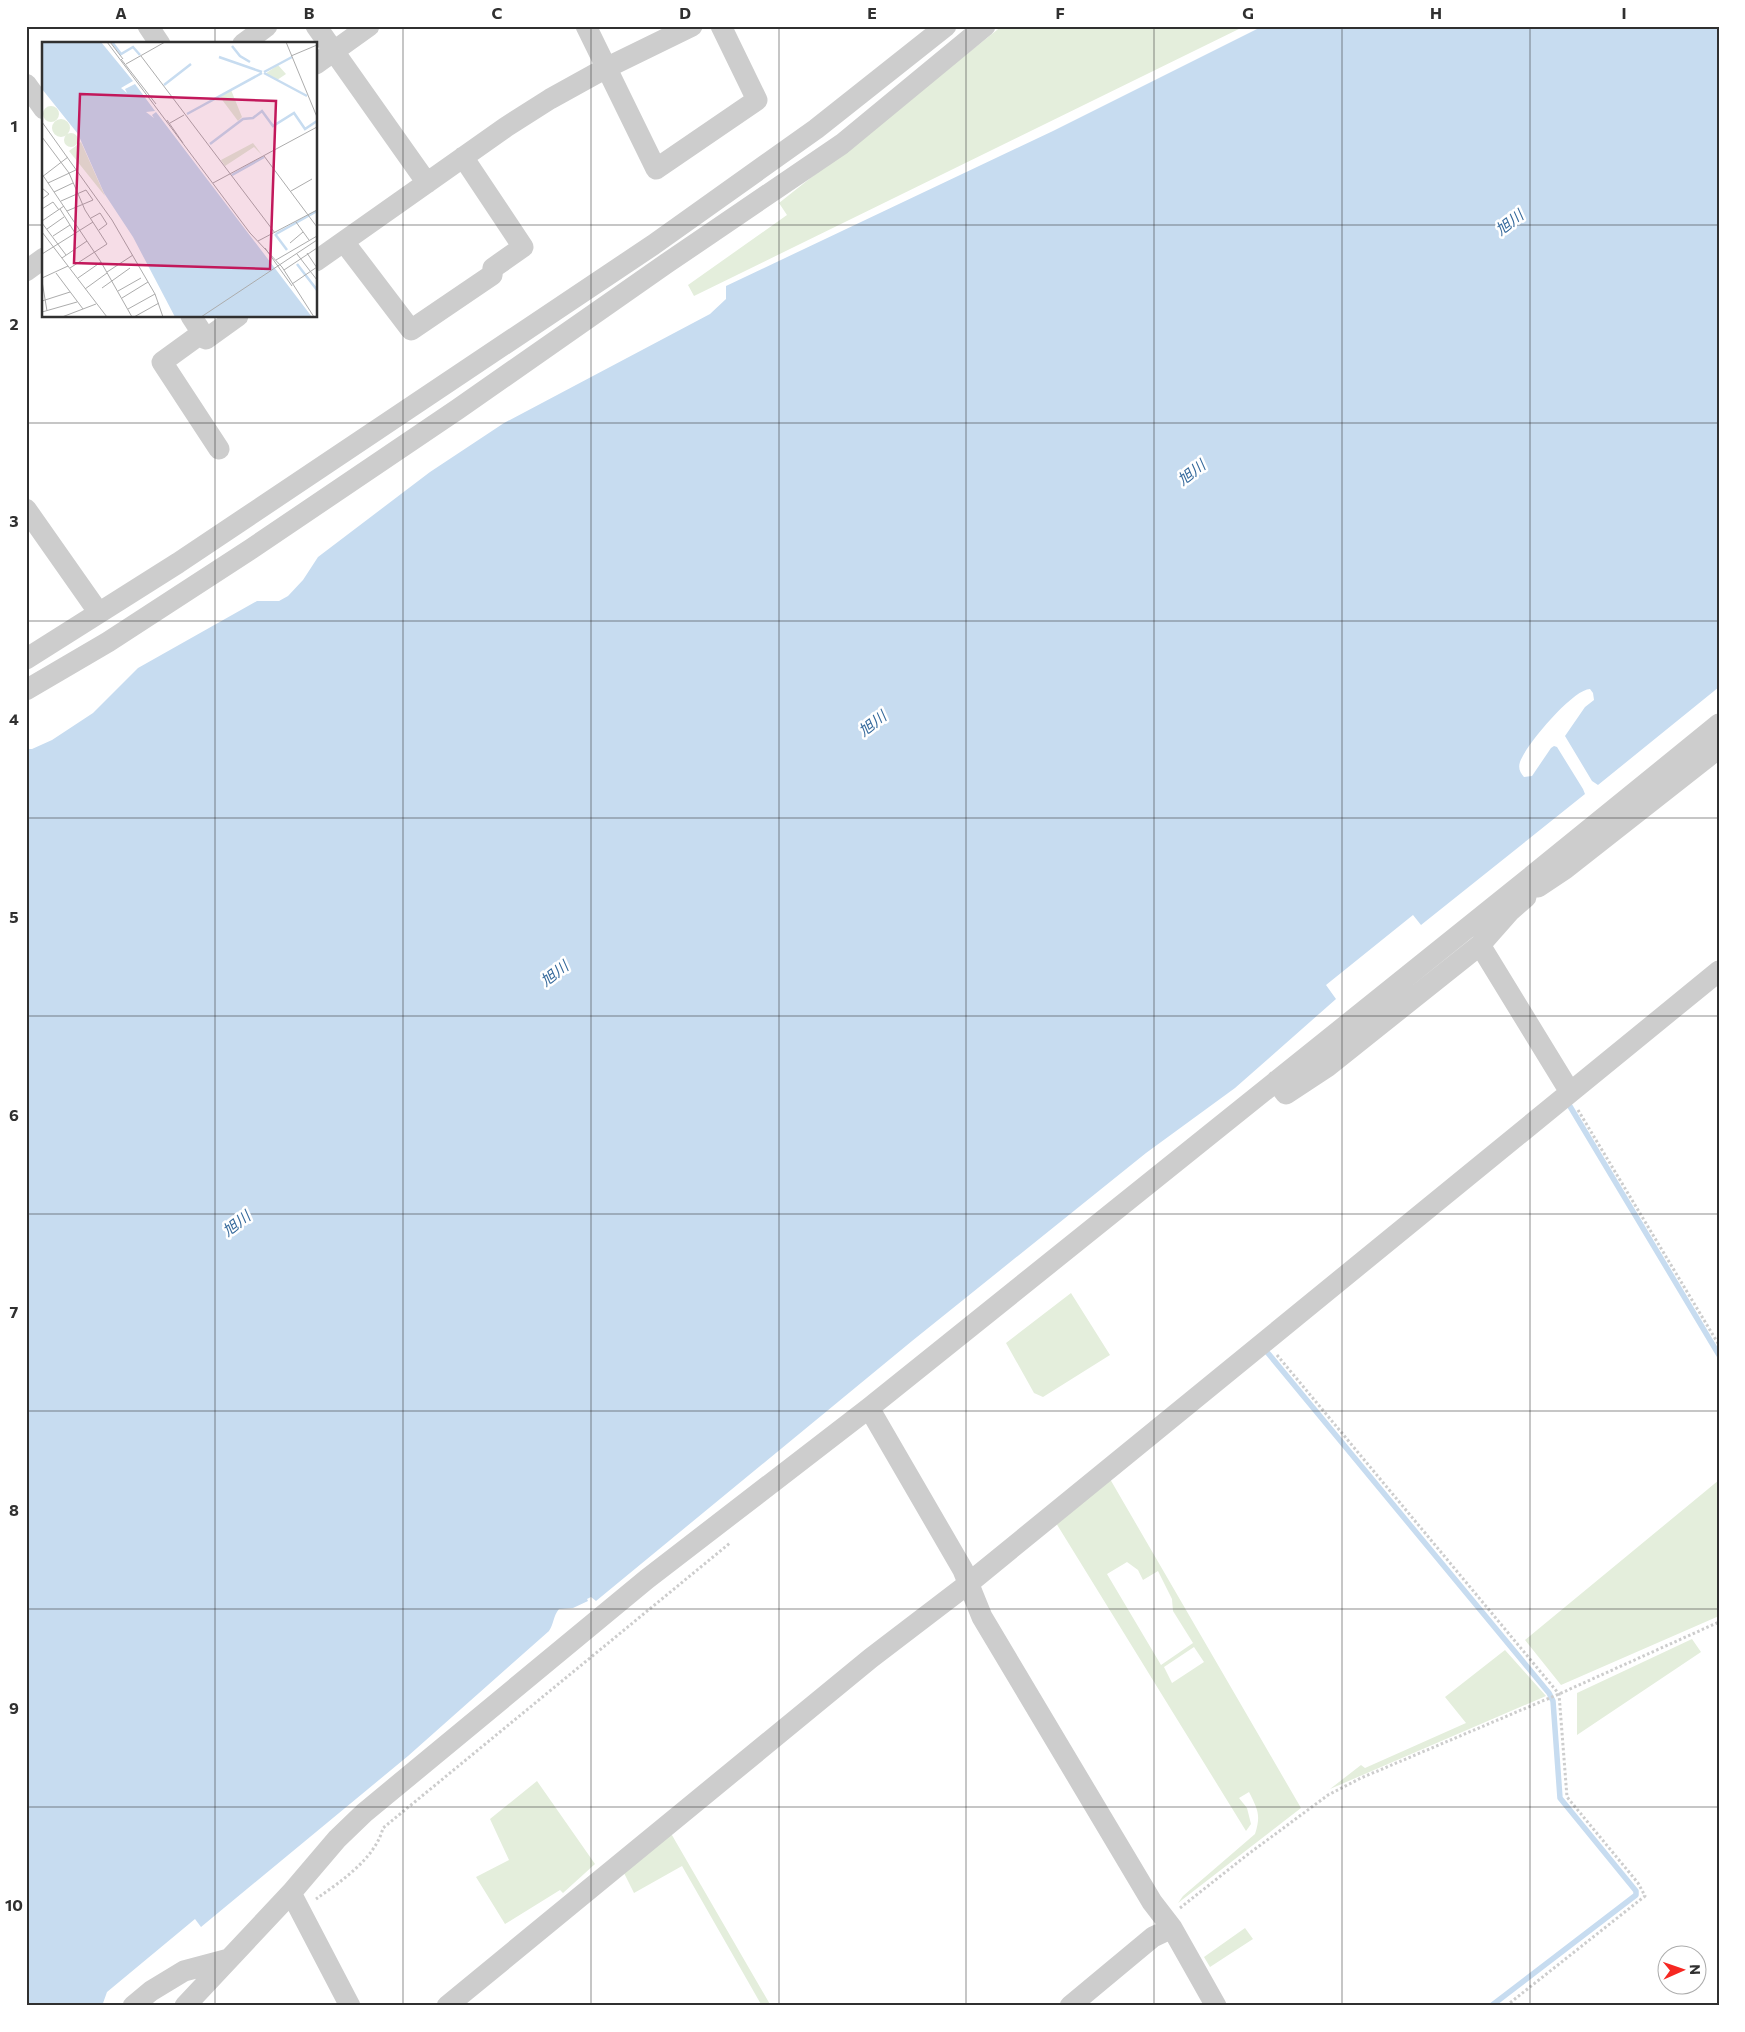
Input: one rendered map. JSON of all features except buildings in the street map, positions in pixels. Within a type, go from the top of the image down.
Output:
[{"type":"street","points":[[148,26],[159,42]]},
{"type":"street","points":[[246,42],[267,26]]},
{"type":"street","points":[[318,59],[326,41],[369,26]]},
{"type":"street","points":[[586,26],[656,169],[757,100],[721,26]]},
{"type":"street","points":[[318,260],[550,98],[692,26]]},
{"type":"street","points":[[26,659],[178,564],[653,245],[816,129],[946,26]]},
{"type":"street","points":[[26,690],[108,642],[259,543],[458,409],[666,263],[842,144],[985,26]]},
{"type":"street","points":[[326,41],[427,183]]},
{"type":"street","points":[[26,84],[42,106]]},
{"type":"street","points":[[344,242],[411,330],[492,275],[493,268],[523,247],[463,157]]},
{"type":"street","points":[[26,271],[42,259]]},
{"type":"street","points":[[220,449],[162,362],[197,325],[206,339],[235,318]]},
{"type":"street","points":[[26,509],[99,613]]},
{"type":"street","points":[[185,2006],[229,1959],[296,1901],[337,1839],[364,1813],[646,1579],[869,1408],[1276,1082],[1526,889],[1719,724]]},
{"type":"street","points":[[1276,1082],[1286,1094],[1335,1061],[1480,945],[1510,911],[1526,889],[1566,869],[1719,748]]},
{"type":"street","points":[[1480,945],[1567,1087]]},
{"type":"street","points":[[447,2006],[964,1582],[1266,1341],[1567,1087],[1719,971]]},
{"type":"street","points":[[869,1408],[982,1616],[1137,1878],[1216,2006]]},
{"type":"street","points":[[296,1901],[350,2006]]},
{"type":"street","points":[[1070,2006],[1167,1927]]},
{"type":"street","points":[[133,2006],[152,1991],[184,1971],[229,1959]]},
{"type":"path","points":[[1567,1087],[1577,1108],[1719,1345]]},
{"type":"path","points":[[1266,1341],[1559,1694],[1567,1797],[1638,1883],[1645,1896],[1506,2006]]},
{"type":"path","points":[[296,1901],[333,1887],[363,1860],[380,1841],[383,1828],[736,1538]]},
{"type":"path","points":[[1167,1927],[1247,1855],[1328,1795],[1362,1778],[1559,1694],[1719,1622]]},
{"type":"green space","points":[[1002,26],[1245,26],[694,296],[688,285],[787,215],[779,203]]},
{"type":"green space","points":[[1071,1293],[1110,1355],[1043,1397],[1034,1393],[1006,1343]]},
{"type":"green space","points":[[1110,1479],[1301,1808],[1178,1903],[1183,1896],[1255,1834],[1258,1822],[1256,1808],[1249,1792],[1239,1798],[1247,1808],[1251,1824],[1246,1831],[1056,1523]],"holes":[[[1127,1562],[1138,1570],[1143,1580],[1158,1571],[1172,1599],[1173,1611],[1193,1643],[1161,1665],[1107,1574]],[[1194,1647],[1204,1662],[1172,1683],[1164,1667]]]},
{"type":"green space","points":[[1719,1480],[1719,1616],[1561,1685],[1525,1640]]},
{"type":"green space","points":[[1692,1639],[1701,1652],[1577,1735],[1577,1693]]},
{"type":"green space","points":[[1505,1650],[1546,1696],[1330,1789],[1361,1765],[1365,1768],[1466,1723],[1445,1697]]},
{"type":"green space","points":[[537,1781],[595,1864],[563,1893],[560,1890],[505,1924],[476,1877],[509,1860],[490,1819]]},
{"type":"green space","points":[[669,1830],[771,2006],[762,2006],[682,1866],[634,1893],[622,1869]]},
{"type":"green space","points":[[1245,1928],[1253,1939],[1210,1967],[1204,1957]]},
{"type":"water","name":"旭川","points":[[1263,26],[1719,26],[1719,687],[1598,785],[1592,781],[1565,736],[1585,707],[1594,700],[1593,693],[1590,689],[1582,691],[1573,698],[1540,732],[1524,754],[1519,768],[1524,777],[1532,776],[1551,748],[1557,747],[1585,794],[1421,925],[1413,915],[1326,985],[1336,999],[1235,1088],[1146,1153],[912,1341],[596,1601],[591,1597],[587,1599],[588,1601],[573,1608],[559,1609],[549,1631],[408,1756],[201,1927],[195,1919],[107,1992],[102,2006],[26,2006],[26,749],[32,749],[52,740],[93,713],[138,668],[257,601],[279,601],[288,596],[303,580],[318,557],[430,472],[504,423],[710,314],[726,299],[726,286],[1053,131]]},
{"type":"waterway","points":[[1568,1103],[1719,1355]]},
{"type":"waterway","points":[[1267,1352],[1549,1693],[1553,1701],[1560,1798],[1636,1891],[1636,1895],[1491,2006]]}]
